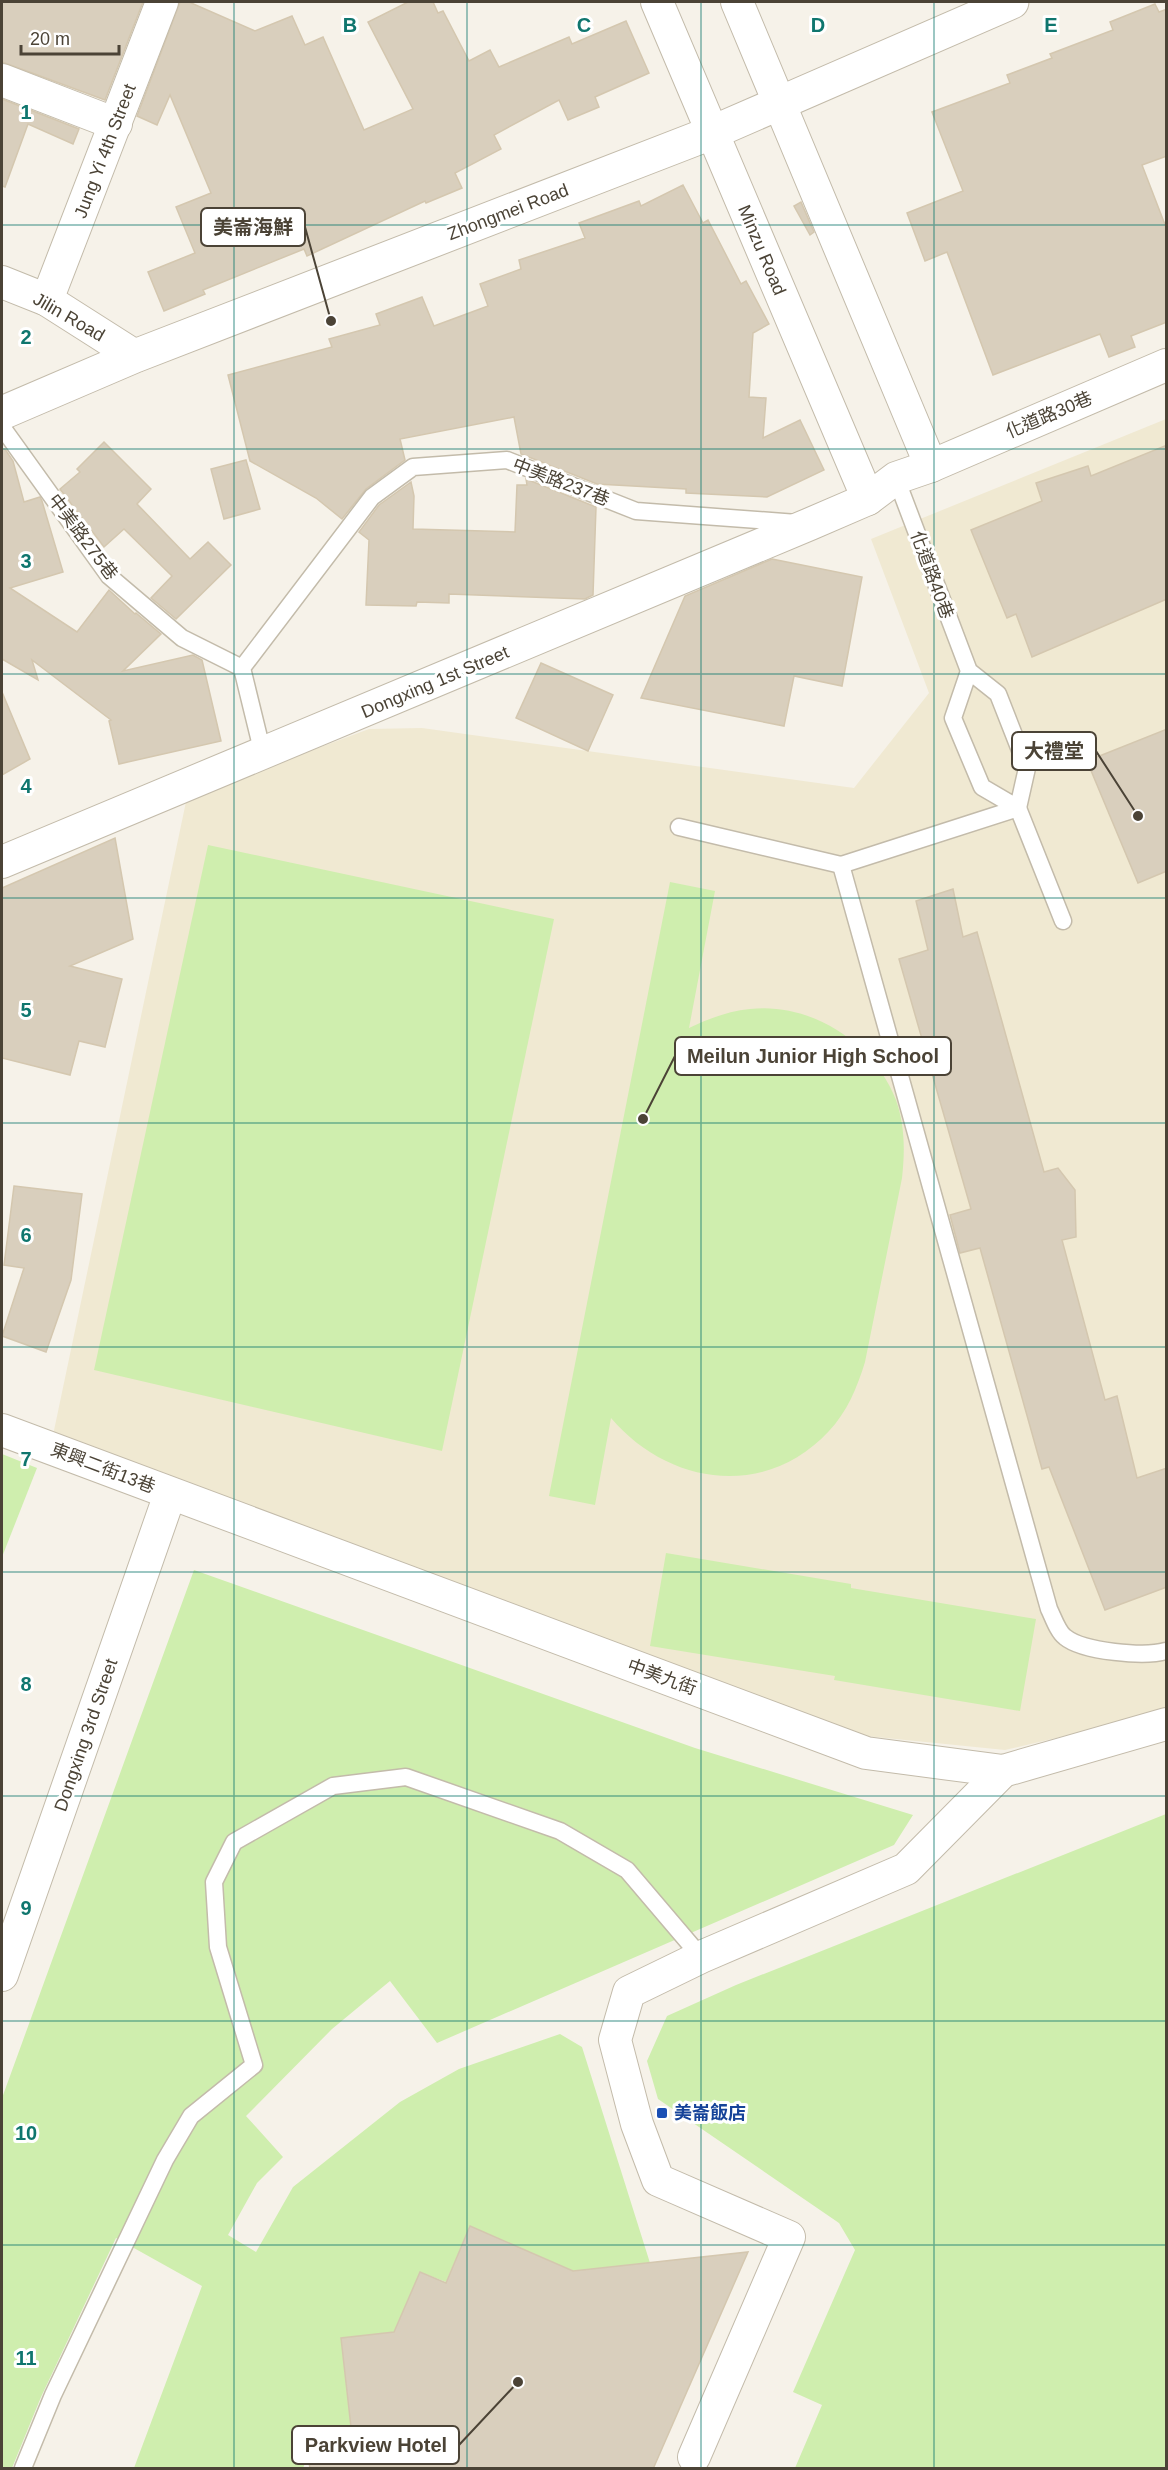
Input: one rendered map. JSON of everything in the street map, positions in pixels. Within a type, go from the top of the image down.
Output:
[{"type":"street","name":"Jung Yi 4th Street","points":[[47,300],[162,2]]},
{"type":"street","name":"Minzu Road","points":[[657,2],[868,499]]},
{"type":"street","points":[[737,2],[931,466]]},
{"type":"street","name":"Zhongmei Road","points":[[2,413],[135,356],[711,133],[1012,2]]},
{"type":"street","points":[[2,80],[116,124]]},
{"type":"street","name":"Jilin Road","points":[[2,282],[47,300],[135,356]]},
{"type":"street","name":"化道路30巷","points":[[896,478],[931,466],[1167,365]]},
{"type":"street","name":"Dongxing 1st Street","points":[[2,862],[810,524],[868,499],[896,478]]},
{"type":"street","name":"東興二街13巷","points":[[2,1430],[170,1494]]},
{"type":"street","name":"中美九街","points":[[170,1494],[866,1753],[1003,1771],[1167,1724]]},
{"type":"street","name":"Dongxing 3rd Street","points":[[2,1975],[170,1494]]},
{"type":"street","points":[[694,2457],[789,2237],[658,2180],[638,2124],[615,2040],[629,1992],[701,1957],[906,1869],[1003,1771]]},
{"type":"lane","name":"中美路275巷","points":[[2,427],[110,576],[182,638],[242,668]]},
{"type":"lane","name":"中美路237巷","points":[[242,668],[372,497],[413,467],[507,460],[636,511],[810,524]]},
{"type":"lane","name":"化道路40巷","points":[[896,478],[969,671]]},
{"type":"lane","points":[[242,668],[263,754]]},
{"type":"lane","points":[[1018,808],[982,787],[953,718],[969,671],[998,694],[1027,768],[1018,808],[1063,921]]},
{"type":"lane","points":[[679,827],[841,865],[1018,808]]},
{"type":"lane","points":[[841,865],[1049,1609],[1065,1637],[1094,1648],[1123,1654],[1167,1651]]},
{"type":"lane","points":[[23,2469],[53,2395],[165,2160],[191,2116],[254,2065],[218,1947],[214,1882],[234,1842],[333,1786],[405,1778],[560,1831],[627,1870],[701,1957]]},
{"type":"shaded area","points":[[1166,419],[1166,1712],[1005,1750],[846,1734],[52,1440],[187,797],[369,729],[422,728],[854,788],[929,693],[871,539]]},
{"type":"green space","points":[[208,845],[554,919],[442,1451],[94,1370]]},
{"type":"green space","points":[[670,882],[715,891],[689,1028],[734,1012],[773,1009],[795,1012],[838,1030],[872,1061],[886,1079],[896,1100],[904,1139],[902,1178],[865,1362],[851,1399],[829,1431],[804,1453],[776,1468],[747,1475],[717,1476],[688,1470],[660,1458],[634,1441],[611,1418],[595,1505],[549,1496]]},
{"type":"green space","points":[[2,1454],[37,1468],[2,1557]]},
{"type":"green space","points":[[666,1553],[851,1584],[851,1588],[1036,1619],[1020,1711],[834,1680],[835,1676],[650,1646]]},
{"type":"green space","points":[[194,1570],[695,1748],[913,1815],[894,1845],[437,2043],[390,1981],[332,2029],[246,2116],[283,2157],[257,2183],[228,2235],[256,2252],[293,2187],[400,2102],[459,2069],[560,2034],[582,2047],[650,2263],[573,2271],[470,2226],[446,2282],[420,2272],[394,2332],[341,2338],[351,2427],[305,2432],[308,2457],[303,2468],[134,2468],[202,2286],[116,2238],[41,2397],[12,2468],[2,2468],[2,2098]]},
{"type":"green space","points":[[1166,1814],[1166,2468],[795,2468],[822,2405],[793,2392],[855,2250],[839,2223],[658,2099],[647,2061],[667,2016],[736,1985]]},
{"type":"building","points":[[2,2],[143,2],[105,100],[2,62]]},
{"type":"building","points":[[180,2],[189,2],[255,31],[292,16],[305,45],[323,37],[364,130],[413,109],[368,22],[408,2],[433,2],[438,13],[443,11],[469,61],[490,50],[499,67],[569,37],[572,44],[626,21],[649,73],[595,97],[599,107],[568,120],[559,100],[494,135],[501,149],[455,173],[462,188],[426,203],[425,201],[307,256],[304,249],[203,290],[205,294],[164,311],[148,272],[195,253],[176,207],[211,193],[170,95],[157,125],[137,116]]},
{"type":"building","points":[[1155,4],[1159,12],[1167,9],[1167,156],[1142,165],[1167,230],[1167,322],[1131,336],[1135,347],[1109,357],[1100,334],[993,375],[947,252],[925,261],[907,213],[963,191],[932,112],[1010,83],[1007,75],[1052,58],[1050,54],[1113,30],[1110,22]]},
{"type":"building","points":[[2,99],[79,129],[73,144],[28,124],[5,187],[2,186]]},
{"type":"building","points":[[683,185],[703,223],[708,220],[741,284],[746,281],[769,324],[753,333],[749,397],[766,398],[763,438],[800,420],[824,470],[767,497],[686,493],[686,489],[597,484],[521,454],[514,417],[400,439],[405,460],[366,489],[342,519],[316,498],[250,461],[228,375],[332,347],[329,339],[380,325],[376,314],[422,297],[434,326],[488,306],[480,284],[521,269],[519,260],[585,238],[579,223],[639,201],[641,206]]},
{"type":"building","points":[[801,202],[814,232],[810,235],[794,206]]},
{"type":"building","points":[[104,442],[151,489],[137,504],[190,559],[208,542],[231,565],[176,619],[151,598],[172,576],[124,529],[104,547],[60,489],[80,472],[77,469]]},
{"type":"building","points":[[1167,445],[1167,599],[1032,657],[1016,614],[1007,618],[971,530],[1042,501],[1036,483],[1088,466],[1091,476]]},
{"type":"building","points":[[2,449],[5,449],[13,461],[24,502],[40,497],[42,501],[63,572],[10,588],[77,632],[109,590],[161,634],[123,671],[193,655],[202,660],[221,741],[119,764],[109,721],[111,720],[32,660],[38,680],[2,659]]},
{"type":"building","points":[[246,460],[260,509],[224,519],[211,469]]},
{"type":"building","points":[[526,479],[596,507],[593,595],[585,599],[449,594],[449,603],[417,602],[416,606],[366,605],[369,540],[359,532],[379,505],[411,482],[414,496],[413,529],[515,532],[517,485],[527,485]]},
{"type":"building","points":[[772,559],[862,577],[842,686],[794,676],[784,726],[641,698],[685,596]]},
{"type":"building","points":[[541,663],[613,695],[588,751],[516,718]]},
{"type":"building","points":[[2,692],[30,759],[2,775]]},
{"type":"building","points":[[1167,729],[1167,871],[1138,883],[1087,761]]},
{"type":"building","points":[[115,838],[133,939],[70,966],[122,979],[105,1047],[79,1041],[70,1075],[2,1058],[2,888]]},
{"type":"building","points":[[953,889],[963,937],[977,932],[1044,1172],[1058,1168],[1075,1190],[1076,1237],[1062,1240],[1105,1400],[1117,1396],[1137,1478],[1167,1468],[1167,1587],[1105,1610],[1049,1467],[1042,1469],[980,1248],[960,1253],[950,1215],[971,1209],[899,959],[928,950],[916,901]]},
{"type":"building","points":[[14,1186],[82,1194],[71,1280],[46,1352],[2,1336],[24,1268],[4,1265]]},
{"type":"building","points":[[470,2226],[573,2271],[748,2252],[653,2469],[310,2469],[305,2432],[351,2427],[341,2338],[394,2332],[420,2272],[446,2283]]},
{"type":"place","name":"美崙海鮮","points":[[331,321]]},
{"type":"place","name":"大禮堂","points":[[1138,816]]},
{"type":"place","name":"Meilun Junior High School","points":[[643,1119]]},
{"type":"place","name":"美崙飯店","points":[[662,2113]]},
{"type":"place","name":"Parkview Hotel","points":[[518,2382]]}]
